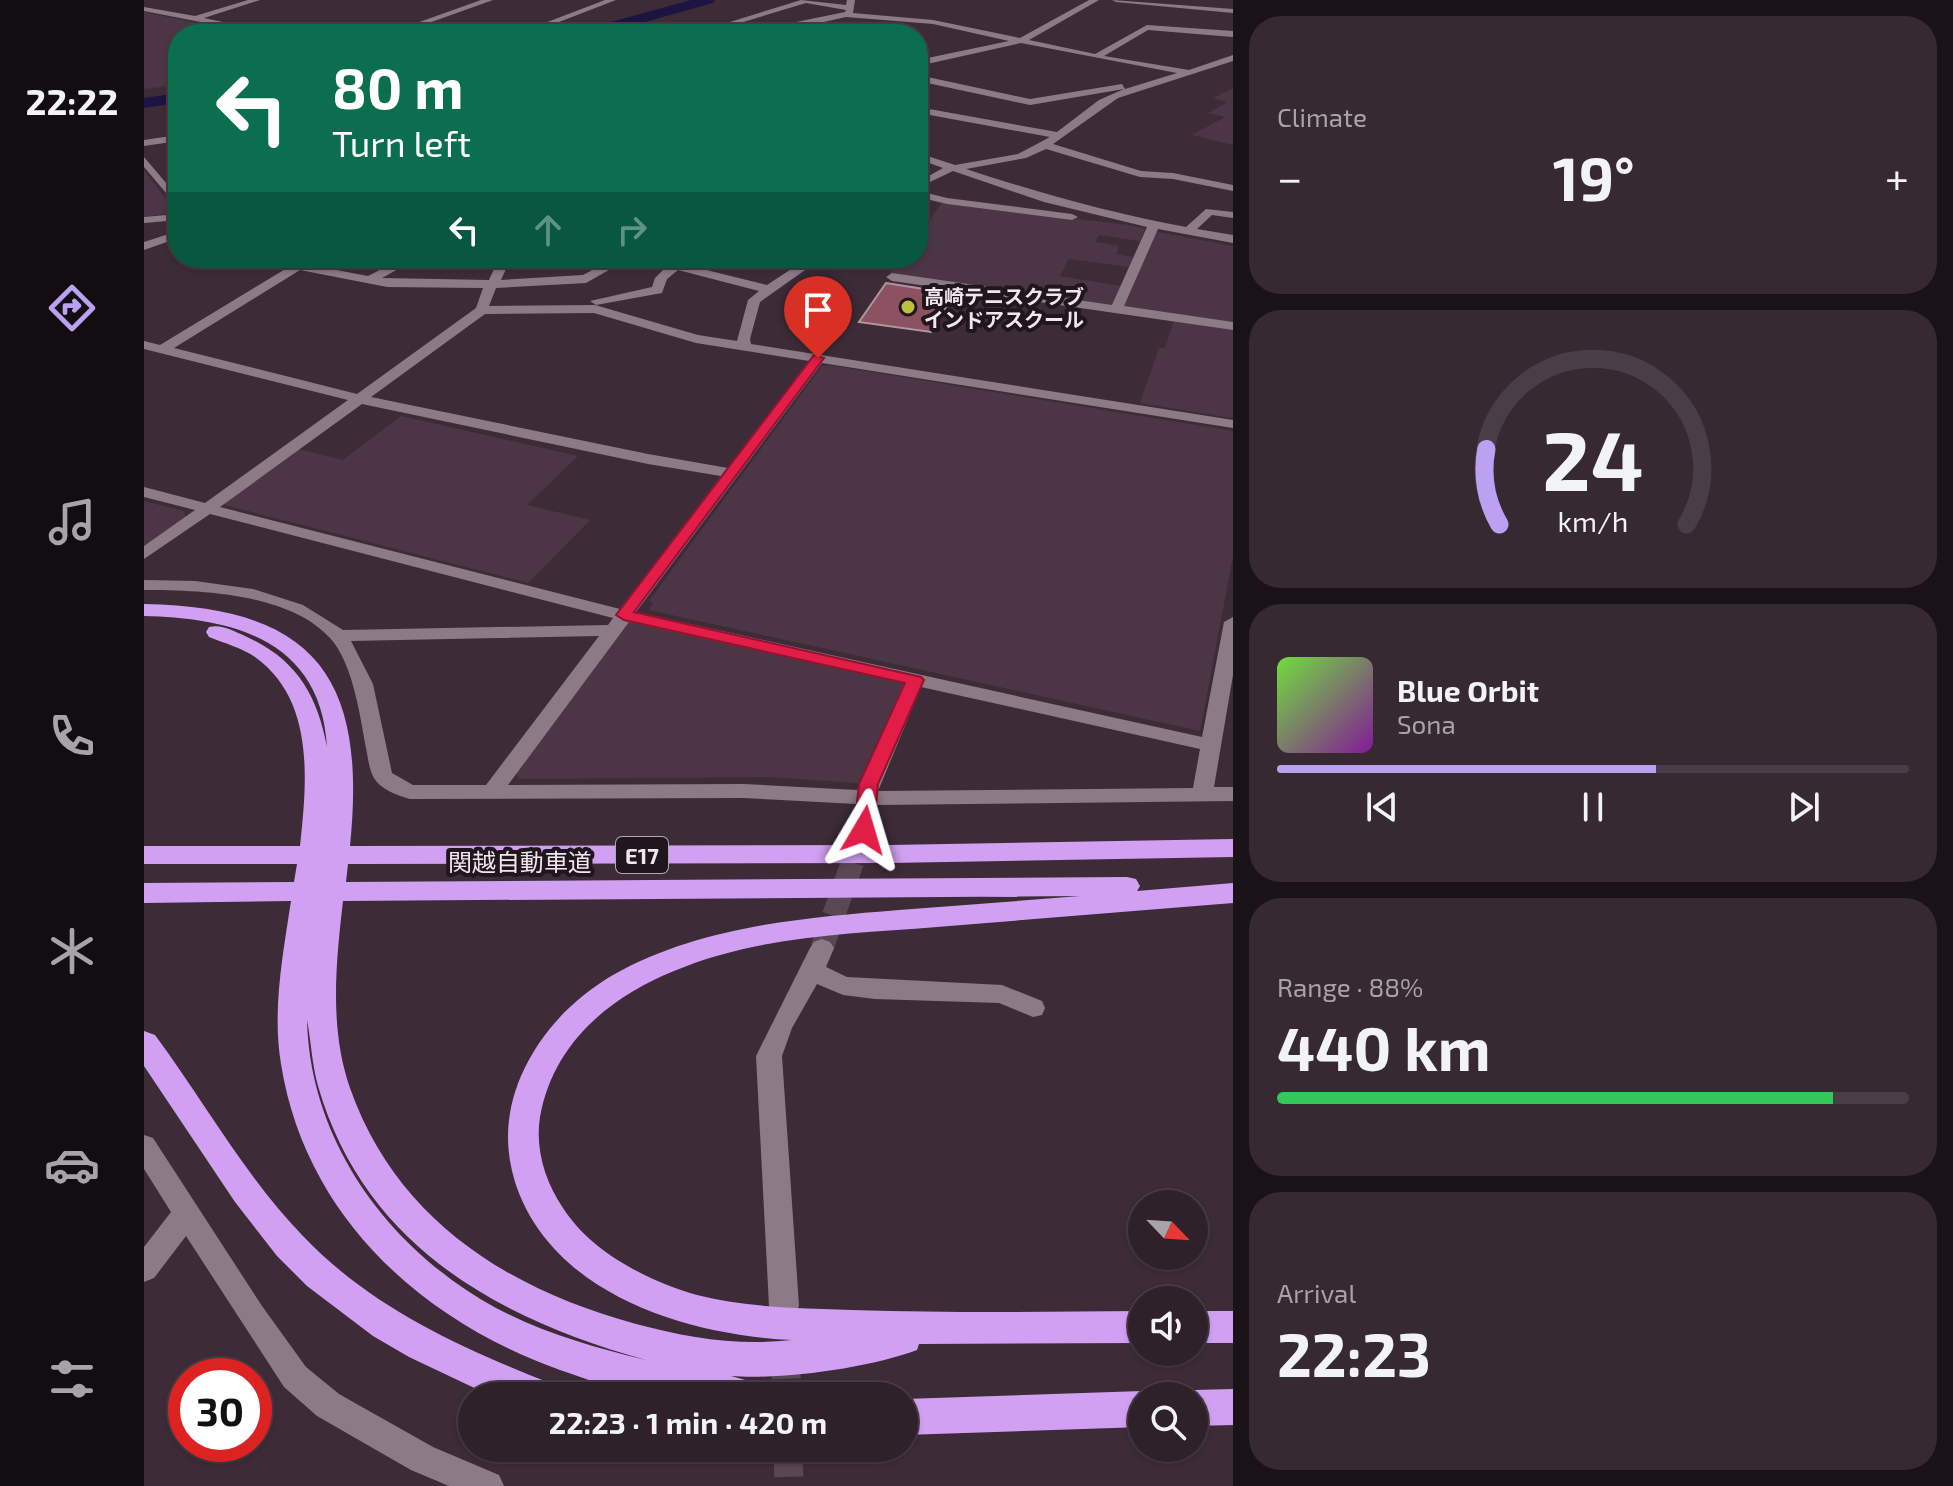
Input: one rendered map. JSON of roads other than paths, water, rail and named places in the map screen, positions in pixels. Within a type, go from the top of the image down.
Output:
[{"type":"highway","points":[[144,610],[206,613],[260,629],[305,660],[329,699],[340,755],[340,791],[325,927],[322,1016],[335,1100],[353,1141],[379,1183],[412,1220],[452,1257],[502,1290],[560,1318],[622,1338],[689,1353],[747,1360],[798,1357],[948,1330]]},
{"type":"highway","points":[[144,624],[197,628],[242,640],[279,664],[300,692],[308,710],[318,763],[319,795],[294,976],[296,1063],[306,1111],[346,1193],[375,1231],[408,1264],[483,1319],[527,1340],[629,1374],[670,1382]]},
{"type":"highway","points":[[144,839],[257,850]]},
{"type":"highway","name":"関越自動車道","points":[[144,855],[257,850],[889,854],[1233,848]]},
{"type":"highway","name":"関越自動車道","points":[[144,893],[875,890],[1233,883]]},
{"type":"highway","points":[[1128,1327],[948,1330],[799,1324],[736,1318],[681,1306],[633,1286],[590,1260],[557,1228],[534,1190],[522,1153],[523,1113],[533,1076],[553,1043],[584,1011],[619,985],[665,963],[756,935],[956,913],[1233,893]]},
{"type":"highway","points":[[144,1043],[263,1214],[305,1262],[354,1305],[412,1341],[499,1382]]},
{"type":"highway","points":[[1208,1408],[1233,1407]]},
{"type":"highway","points":[[918,1416],[1128,1409]]},
{"type":"highway","points":[[918,1411],[958,1414]]},
{"type":"street","points":[[194,18],[256,0]]},
{"type":"street","points":[[419,24],[489,0]]},
{"type":"street","points":[[547,24],[612,0]]},
{"type":"street","points":[[928,61],[1021,41],[1095,0]]},
{"type":"street","points":[[1116,0],[1233,11]]},
{"type":"street","points":[[729,24],[806,1],[933,22],[1096,57],[1186,72]]},
{"type":"street","points":[[789,24],[850,7]]},
{"type":"street","points":[[144,9],[225,24]]},
{"type":"street","points":[[742,20],[755,24]]},
{"type":"street","points":[[1096,57],[1147,27],[1233,34]]},
{"type":"street","points":[[928,173],[989,160],[1021,157],[1044,145],[1112,97],[1233,59]]},
{"type":"street","points":[[1211,66],[1233,71]]},
{"type":"street","points":[[928,80],[1034,102],[1064,94],[1145,85]]},
{"type":"street","points":[[928,105],[963,88]]},
{"type":"street","points":[[928,112],[1056,135]]},
{"type":"street","points":[[144,143],[168,139]]},
{"type":"street","points":[[1044,145],[1140,174],[1173,176],[1233,188]]},
{"type":"street","points":[[144,160],[168,191]]},
{"type":"street","points":[[928,160],[1048,200],[1117,218],[1233,239]]},
{"type":"street","points":[[928,194],[947,201],[1102,221],[1117,218]]},
{"type":"street","points":[[1188,231],[1210,211],[1233,215]]},
{"type":"street","points":[[144,220],[168,218]]},
{"type":"street","points":[[1116,309],[1154,225]]},
{"type":"street","points":[[144,246],[168,238]]},
{"type":"street","points":[[159,241],[168,242]]},
{"type":"street","points":[[160,351],[296,268]]},
{"type":"street","points":[[310,268],[408,285],[586,279],[606,268]]},
{"type":"street","points":[[371,279],[392,268]]},
{"type":"street","points":[[482,310],[489,287],[500,268]]},
{"type":"street","points":[[596,301],[658,290],[661,278],[673,268]]},
{"type":"street","points":[[683,268],[767,289]]},
{"type":"street","points":[[745,345],[743,339],[754,300],[800,268]]},
{"type":"street","points":[[892,277],[1233,326]]},
{"type":"street","points":[[144,554],[482,310],[595,309],[696,339],[1233,424]]},
{"type":"street","points":[[144,345],[356,398],[648,459],[732,473]]},
{"type":"street","points":[[493,790],[818,358]]},
{"type":"street","points":[[144,492],[619,622],[915,680],[1211,745]]},
{"type":"street","points":[[144,585],[195,585],[258,596],[283,603],[339,636],[363,684],[382,775],[392,784],[410,792],[743,791],[869,798],[1233,794]]},
{"type":"street","points":[[339,636],[619,622]]},
{"type":"street","points":[[1202,795],[1233,622]]},
{"type":"street","points":[[864,830],[868,784],[915,680]]},
{"type":"street","points":[[784,1306],[769,1056],[773,1040],[818,960],[843,986],[1002,994],[1033,1008]]},
{"type":"street","points":[[144,1146],[252,1316],[295,1377],[328,1405],[422,1459],[488,1486]]},
{"type":"street","points":[[144,1269],[188,1212]]},
{"type":"waterway","points":[[620,24],[708,0]]},
{"type":"waterway","points":[[144,103],[168,99]]},
{"type":"tunnel","points":[[822,948],[864,830]]},
{"type":"tunnel","points":[[785,1350],[786,1382]]},
{"type":"tunnel","points":[[788,1462],[789,1486]]},
{"type":"place","name":"高崎テニスクラブ インドアスクール","points":[[908,307]]}]
